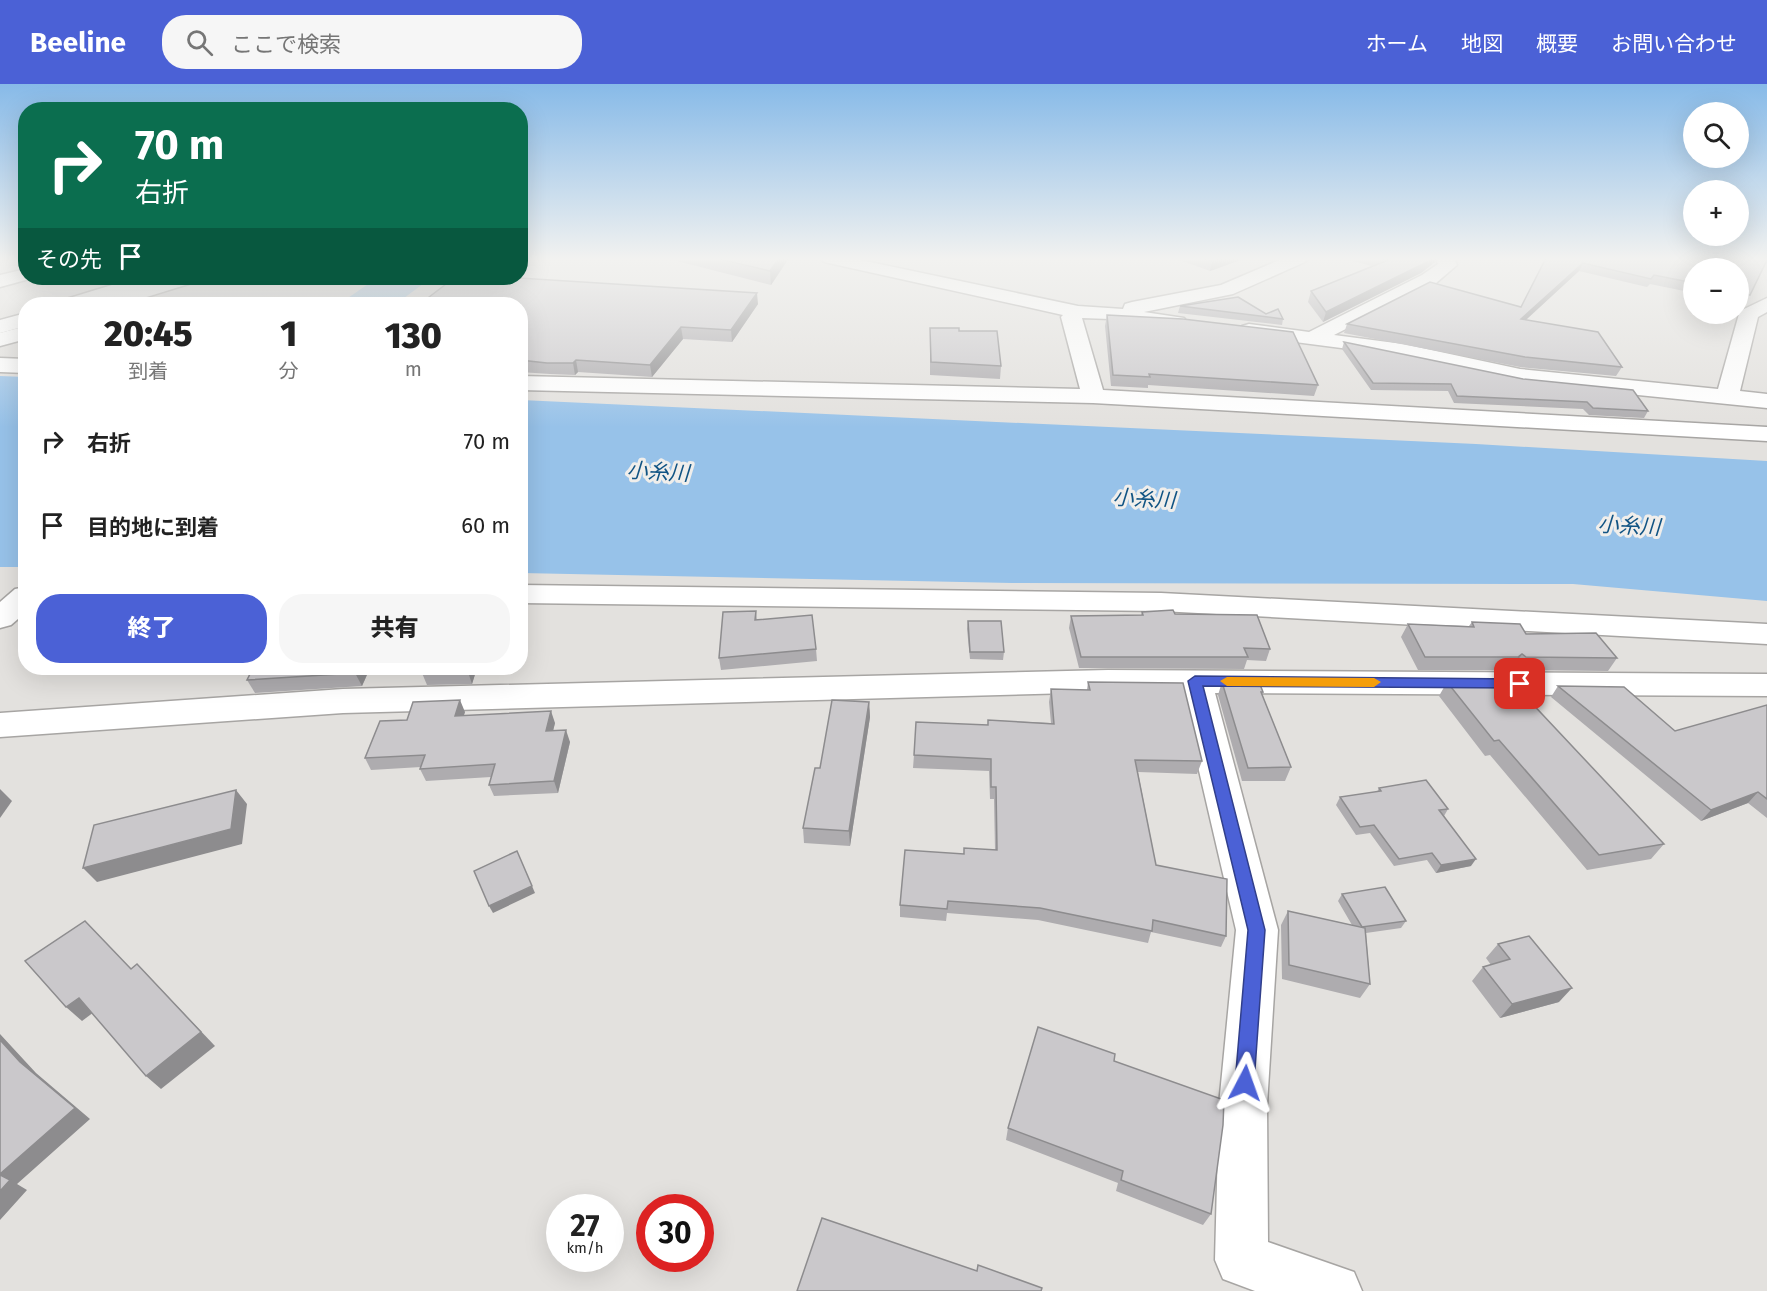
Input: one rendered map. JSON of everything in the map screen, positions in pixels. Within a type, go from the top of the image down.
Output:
[{"type":"street","points":[[1075,314],[1071,317],[1093,396]]},
{"type":"street","points":[[1120,314],[1202,325]]},
{"type":"street","points":[[1314,337],[1359,314]]},
{"type":"street","points":[[1728,397],[1749,314]]},
{"type":"street","points":[[0,327],[18,321]]},
{"type":"street","points":[[1224,327],[1403,350],[1520,376],[1767,401]]},
{"type":"street","points":[[0,340],[18,334]]},
{"type":"street","points":[[0,365],[18,366]]},
{"type":"street","points":[[528,383],[1093,396],[1767,434]]},
{"type":"street","points":[[528,594],[1161,602],[1767,634]]},
{"type":"street","points":[[0,618],[18,603]]},
{"type":"street","points":[[1195,681],[1257,930],[1243,1105],[1242,1260],[1335,1291]]},
{"type":"street","points":[[0,725],[343,701],[1195,681],[1767,685]]},
{"type":"water","points":[[0,376],[18,377],[18,567],[0,567]]},
{"type":"water","name":"小糸川","points":[[528,400],[1476,444],[1767,461],[1767,601],[1573,584],[1012,583],[528,573]]},
{"type":"building","points":[[528,314],[742,314],[731,330],[681,327],[650,365],[576,360],[573,363],[528,361]]},
{"type":"building","points":[[1246,314],[1281,314],[1283,319]]},
{"type":"building","points":[[1366,314],[1526,314],[1521,319],[1598,332],[1622,367],[1525,357],[1347,324]]},
{"type":"building","points":[[1107,315],[1183,319],[1293,332],[1318,385],[1149,374],[1150,377],[1113,375]]},
{"type":"building","points":[[930,328],[997,331],[1001,366],[931,362]]},
{"type":"building","points":[[1344,342],[1523,379],[1633,390],[1648,411],[1593,408],[1587,402],[1457,396],[1451,384],[1373,383]]},
{"type":"building","points":[[1173,610],[1175,614],[1257,615],[1270,649],[1244,648],[1248,657],[1081,657],[1071,616],[1143,615],[1142,612]]},
{"type":"building","points":[[756,611],[755,620],[812,615],[816,649],[719,658],[723,612]]},
{"type":"building","points":[[968,621],[1001,621],[1004,652],[970,652]]},
{"type":"building","points":[[1472,622],[1520,624],[1526,634],[1596,633],[1617,658],[1526,657],[1522,654],[1518,657],[1425,657],[1408,624],[1474,627]]},
{"type":"building","points":[[250,675],[324,675],[247,680]]},
{"type":"building","points":[[1088,682],[1183,683],[1202,761],[1135,760],[1156,865],[1227,879],[1226,936],[1153,920],[1152,931],[1040,908],[948,901],[947,909],[900,905],[905,850],[964,854],[964,848],[997,850],[996,787],[991,787],[991,759],[914,755],[916,722],[988,725],[988,720],[1054,724],[1051,689],[1090,690]]},
{"type":"building","points":[[1222,682],[1259,682],[1291,767],[1248,768]]},
{"type":"building","points":[[1447,682],[1512,682],[1664,844],[1599,855],[1499,740],[1494,741]]},
{"type":"building","points":[[1558,686],[1624,687],[1675,731],[1767,705],[1767,799],[1758,792],[1711,810]]},
{"type":"building","points":[[460,700],[455,716],[551,711],[546,731],[566,730],[554,781],[489,785],[495,764],[420,769],[425,755],[365,758],[380,721],[407,720],[413,702]]},
{"type":"building","points":[[832,700],[869,702],[849,831],[803,828],[815,768],[820,768]]},
{"type":"building","points":[[1426,780],[1448,809],[1439,810],[1476,859],[1441,865],[1432,853],[1399,859],[1374,825],[1360,827],[1340,797],[1381,791],[1379,788]]},
{"type":"building","points":[[236,790],[231,829],[83,868],[94,825]]},
{"type":"building","points":[[517,851],[532,886],[489,906],[474,871]]},
{"type":"building","points":[[1385,887],[1406,921],[1362,927],[1342,894]]},
{"type":"building","points":[[1288,911],[1365,928],[1370,984],[1289,965]]},
{"type":"building","points":[[85,921],[131,969],[137,964],[201,1032],[146,1076],[79,998],[66,1007],[25,961]]},
{"type":"building","points":[[1529,936],[1572,988],[1512,1004],[1483,967],[1510,959],[1498,944]]},
{"type":"building","points":[[1038,1027],[1115,1054],[1114,1061],[1224,1100],[1223,1125],[1211,1214],[1121,1180],[1123,1171],[1008,1128]]},
{"type":"building","points":[[0,1040],[20,1062],[75,1108],[0,1174]]},
{"type":"building","points":[[0,1175],[10,1180],[0,1191]]},
{"type":"building","points":[[822,1218],[977,1271],[978,1265],[1042,1288],[1041,1291],[797,1291]]},
{"type":"slow traffic","points":[[1227,681],[1374,682]]},
{"type":"route","points":[[1245,1083],[1257,930],[1195,681],[1520,684]]}]
